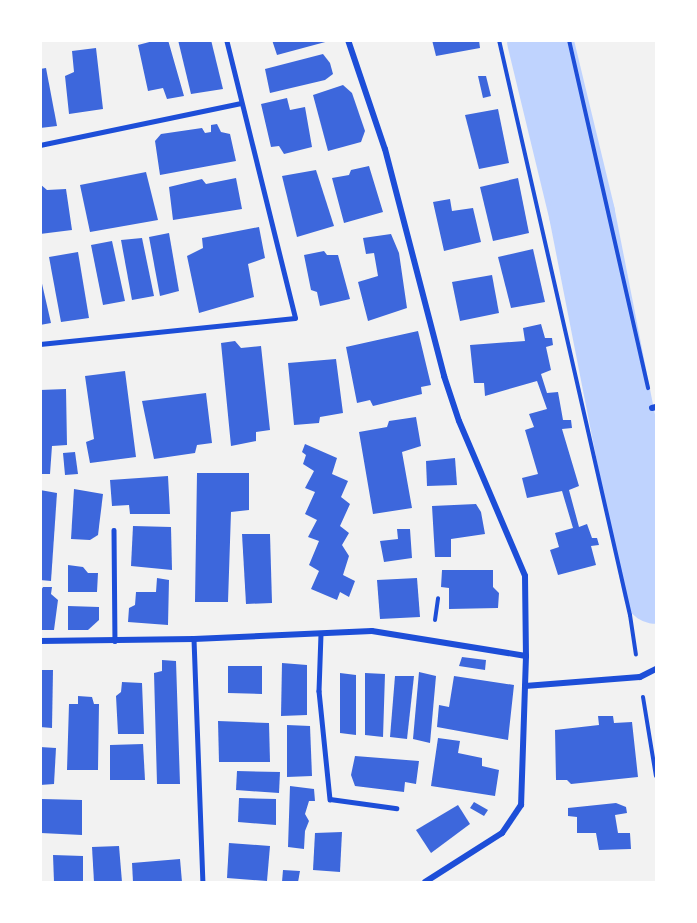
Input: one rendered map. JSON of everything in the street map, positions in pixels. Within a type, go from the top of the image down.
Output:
[{"type":"street","points":[[348,40],[385,149],[444,376],[459,421],[525,576],[526,656],[520,805],[502,832],[425,882]]},
{"type":"street","points":[[40,641],[194,639],[372,631],[526,656]]},
{"type":"street","points":[[525,686],[640,676],[653,670]]},
{"type":"lane","points":[[40,344],[295,318],[226,40]]},
{"type":"lane","points":[[40,145],[241,103]]},
{"type":"lane","points":[[114,530],[115,641]]},
{"type":"lane","points":[[321,634],[319,692],[330,799],[396,808]]},
{"type":"lane","points":[[194,639],[203,882]]},
{"type":"path","points":[[499,40],[630,615],[657,777]]},
{"type":"path","points":[[569,40],[654,408]]},
{"type":"building","points":[[157,40],[168,40],[184,96],[167,99],[163,88],[148,91],[138,45]]},
{"type":"building","points":[[178,40],[211,40],[223,89],[191,94]]},
{"type":"building","points":[[272,40],[329,40],[329,41],[277,55]]},
{"type":"building","points":[[432,40],[479,40],[480,48],[436,56]]},
{"type":"building","points":[[96,48],[103,109],[69,114],[65,76],[74,72],[72,51]]},
{"type":"building","points":[[323,54],[330,63],[333,74],[325,80],[270,93],[265,69]]},
{"type":"building","points":[[46,68],[57,126],[40,128],[40,69]]},
{"type":"building","points":[[478,76],[486,76],[491,96],[483,98]]},
{"type":"building","points":[[343,85],[352,93],[365,131],[361,142],[328,151],[313,95]]},
{"type":"building","points":[[287,98],[290,110],[305,107],[312,147],[284,154],[279,146],[271,147],[261,104]]},
{"type":"building","points":[[498,109],[509,163],[479,169],[465,115]]},
{"type":"building","points":[[217,124],[221,132],[230,134],[236,161],[160,175],[155,141],[161,134],[202,128],[205,133],[211,132],[211,125]]},
{"type":"building","points":[[369,166],[383,212],[344,223],[332,178],[349,175],[351,170]]},
{"type":"building","points":[[316,170],[334,226],[297,237],[282,176]]},
{"type":"building","points":[[146,172],[158,220],[90,232],[80,185]]},
{"type":"building","points":[[236,178],[242,209],[173,220],[169,187],[202,179],[206,184]]},
{"type":"building","points":[[518,178],[529,233],[493,241],[480,187]]},
{"type":"building","points":[[40,184],[47,190],[66,189],[72,230],[40,234]]},
{"type":"building","points":[[450,199],[452,211],[473,208],[481,242],[444,251],[433,202]]},
{"type":"building","points":[[259,227],[265,258],[248,264],[254,297],[199,313],[187,256],[203,248],[202,238]]},
{"type":"building","points":[[169,233],[179,291],[160,296],[149,237]]},
{"type":"building","points":[[391,234],[399,253],[407,308],[368,321],[358,282],[378,276],[374,253],[366,254],[363,238]]},
{"type":"building","points":[[142,238],[154,296],[132,300],[121,240]]},
{"type":"building","points":[[112,241],[125,301],[103,305],[91,245]]},
{"type":"building","points":[[533,249],[545,302],[511,308],[498,257]]},
{"type":"building","points":[[324,251],[327,255],[338,255],[350,299],[320,306],[317,292],[311,290],[304,255]]},
{"type":"building","points":[[78,252],[89,318],[61,322],[49,257]]},
{"type":"building","points":[[40,275],[51,323],[40,325]]},
{"type":"building","points":[[492,275],[499,313],[460,321],[452,282]]},
{"type":"building","points":[[541,324],[545,338],[552,338],[553,345],[546,347],[551,370],[541,374],[547,393],[558,392],[563,420],[571,420],[572,428],[562,429],[579,486],[569,490],[579,527],[587,524],[592,538],[597,538],[599,545],[591,546],[596,565],[558,575],[550,550],[559,547],[555,533],[573,528],[562,491],[527,498],[522,478],[538,474],[525,430],[534,427],[529,414],[547,409],[537,381],[485,396],[484,383],[474,383],[470,345],[525,341],[523,328]]},
{"type":"building","points":[[418,331],[431,385],[421,387],[422,394],[373,406],[370,400],[357,403],[346,347]]},
{"type":"building","points":[[235,341],[241,348],[261,346],[270,430],[256,432],[256,441],[231,446],[221,343]]},
{"type":"building","points":[[336,359],[343,413],[320,417],[319,423],[294,425],[288,363]]},
{"type":"building","points":[[125,371],[136,457],[90,463],[86,442],[94,439],[85,376]]},
{"type":"building","points":[[66,389],[67,445],[52,446],[50,474],[40,474],[40,390]]},
{"type":"building","points":[[206,393],[212,443],[197,445],[195,453],[154,459],[142,401]]},
{"type":"building","points":[[416,417],[421,446],[402,452],[412,508],[373,514],[359,432],[387,427],[389,421]]},
{"type":"building","points":[[305,444],[337,458],[332,474],[348,481],[341,497],[350,504],[340,526],[349,533],[342,545],[349,556],[343,575],[355,581],[349,597],[340,592],[337,600],[311,589],[319,571],[309,565],[319,541],[308,537],[317,520],[305,514],[315,492],[305,488],[314,471],[303,464],[306,455],[302,452]]},
{"type":"building","points":[[75,452],[78,474],[65,475],[63,453]]},
{"type":"building","points":[[455,458],[457,485],[427,486],[426,461]]},
{"type":"building","points":[[197,473],[249,473],[249,510],[231,512],[228,602],[195,602]]},
{"type":"building","points":[[168,476],[170,514],[130,514],[129,505],[112,506],[110,480]]},
{"type":"building","points":[[74,489],[103,494],[98,535],[90,540],[71,539]]},
{"type":"building","points":[[40,490],[57,493],[51,581],[40,580]]},
{"type":"building","points":[[476,504],[481,512],[485,534],[451,539],[451,557],[435,557],[432,506]]},
{"type":"building","points":[[133,526],[171,527],[172,570],[131,566]]},
{"type":"building","points":[[397,529],[410,529],[412,558],[384,562],[380,541],[398,539]]},
{"type":"building","points":[[242,534],[270,534],[272,603],[246,604]]},
{"type":"building","points":[[68,565],[83,567],[88,573],[98,573],[97,592],[68,592]]},
{"type":"building","points":[[442,570],[493,570],[493,587],[499,593],[498,608],[449,609],[449,588],[441,587]]},
{"type":"building","points":[[157,578],[169,580],[168,625],[128,622],[129,608],[135,605],[136,592],[156,592]]},
{"type":"building","points":[[417,578],[420,617],[380,619],[377,580]]},
{"type":"building","points":[[43,587],[52,587],[51,594],[58,600],[54,630],[40,630],[40,592]]},
{"type":"building","points":[[68,606],[99,607],[99,620],[88,630],[68,630]]},
{"type":"building","points":[[462,657],[486,660],[485,670],[459,666]]},
{"type":"building","points":[[162,660],[176,661],[180,784],[157,784],[154,673],[162,671]]},
{"type":"building","points":[[282,663],[307,665],[307,715],[281,716]]},
{"type":"building","points":[[228,666],[262,666],[262,694],[228,693]]},
{"type":"building","points":[[40,670],[53,670],[52,728],[40,727]]},
{"type":"building","points":[[419,672],[436,676],[430,743],[413,739]]},
{"type":"building","points":[[340,673],[356,675],[356,735],[340,733]]},
{"type":"building","points":[[365,673],[385,674],[383,737],[365,735]]},
{"type":"building","points":[[395,676],[414,676],[407,739],[390,737]]},
{"type":"building","points":[[454,676],[514,685],[508,740],[437,727],[439,705],[449,707]]},
{"type":"building","points":[[122,682],[142,683],[144,734],[118,734],[116,696],[121,692]]},
{"type":"building","points":[[78,696],[92,697],[94,704],[99,704],[98,770],[67,770],[69,704],[78,704]]},
{"type":"building","points":[[598,716],[613,716],[614,723],[632,722],[638,777],[571,784],[567,780],[556,780],[555,730],[599,725]]},
{"type":"building","points":[[218,721],[269,723],[270,762],[219,762]]},
{"type":"building","points":[[287,725],[310,726],[312,776],[287,777]]},
{"type":"building","points":[[438,738],[460,741],[458,753],[482,758],[482,766],[499,770],[495,796],[431,786]]},
{"type":"building","points":[[143,744],[145,780],[110,780],[110,745]]},
{"type":"building","points":[[40,747],[56,748],[54,784],[40,785]]},
{"type":"building","points":[[355,756],[419,761],[416,784],[405,782],[404,792],[355,786],[351,775]]},
{"type":"building","points":[[237,771],[280,772],[279,793],[236,790]]},
{"type":"building","points":[[290,786],[314,789],[315,801],[309,801],[305,814],[309,821],[305,831],[304,849],[288,847]]},
{"type":"building","points":[[239,798],[276,799],[276,825],[238,822]]},
{"type":"building","points":[[42,799],[82,800],[82,835],[41,833]]},
{"type":"building","points":[[474,802],[488,810],[484,816],[470,808]]},
{"type":"building","points":[[616,803],[626,807],[627,813],[615,815],[618,833],[630,833],[631,849],[599,850],[596,833],[577,833],[577,817],[568,816],[568,808]]},
{"type":"building","points":[[458,805],[470,824],[431,853],[416,830]]},
{"type":"building","points":[[342,832],[340,872],[313,870],[315,833]]},
{"type":"building","points":[[229,843],[270,846],[267,881],[227,878]]},
{"type":"building","points":[[119,846],[122,882],[94,882],[92,847]]},
{"type":"building","points":[[53,855],[83,856],[83,882],[54,882]]},
{"type":"building","points":[[180,859],[182,882],[133,882],[132,863]]},
{"type":"building","points":[[283,870],[300,871],[298,882],[282,882]]},
{"type":"waterway","points":[[540,40],[582,214],[656,591]]}]
